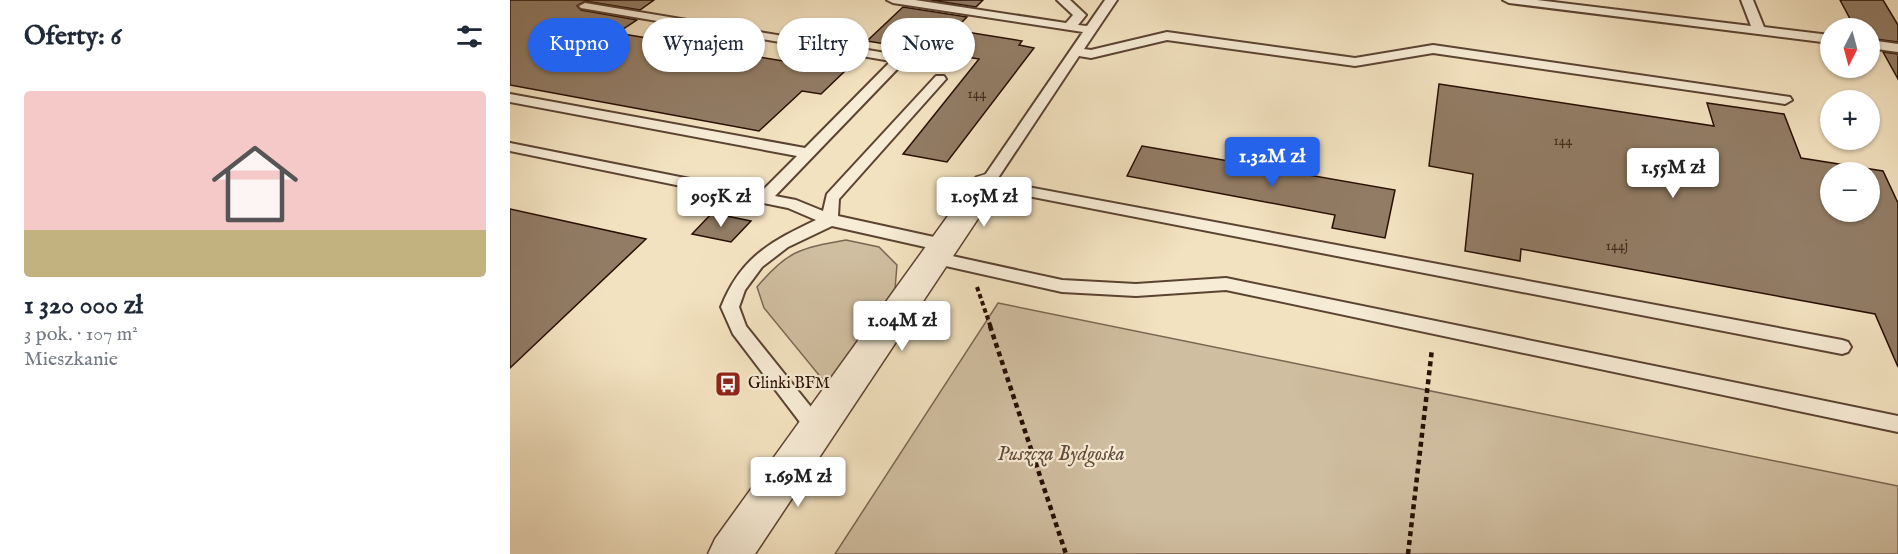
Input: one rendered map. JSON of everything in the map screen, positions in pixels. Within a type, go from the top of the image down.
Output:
[{"type":"street","points":[[730,554],[986,184]]},
{"type":"lane","points":[[893,0],[1090,30]]},
{"type":"lane","points":[[1063,0],[1080,15],[1069,27]]},
{"type":"lane","points":[[1111,0],[986,184],[1842,347]]},
{"type":"lane","points":[[1509,0],[1820,38]]},
{"type":"lane","points":[[1747,0],[1759,30]]},
{"type":"lane","points":[[585,6],[900,59],[764,198]]},
{"type":"lane","points":[[1076,51],[1091,54],[1167,36],[1355,62],[1433,49],[1785,100]]},
{"type":"lane","points":[[1880,46],[1898,48]]},
{"type":"lane","points":[[830,220],[832,198],[940,79]]},
{"type":"lane","points":[[510,98],[808,153]]},
{"type":"lane","points":[[510,147],[791,204],[830,220],[939,251],[970,266],[1062,286],[1136,290],[1226,284],[1898,424]]},
{"type":"lane","points":[[816,428],[739,329],[730,307],[736,286],[757,260],[830,220]]},
{"type":"path","points":[[970,266],[1066,554]]},
{"type":"path","points":[[1408,554],[1435,327]]},
{"type":"green space","points":[[846,240],[879,247],[897,265],[895,289],[831,379],[823,380],[764,308],[757,287],[786,258],[806,249]]},
{"type":"green space","name":"Puszcza Bydgoska","points":[[998,303],[1898,486],[1898,554],[835,554]]},
{"type":"building","points":[[510,0],[654,0],[640,10],[585,1],[577,6],[581,10],[626,18],[528,18],[528,72],[630,72],[630,35],[642,37],[642,72],[765,72],[765,58],[777,60],[777,72],[844,72],[821,94],[802,91],[759,131],[510,85]]},
{"type":"building","points":[[930,0],[983,0],[976,7]]},
{"type":"building","points":[[1840,0],[1883,0],[1898,25],[1898,42],[1880,40],[1880,18],[1850,18]]},
{"type":"building","points":[[903,7],[967,17],[966,18],[891,18]]},
{"type":"building","points":[[881,28],[881,43],[869,41]]},
{"type":"building","points":[[975,33],[1022,41],[1019,45],[1034,48],[947,162],[903,154],[969,72],[975,72],[975,64],[979,59],[975,58]]},
{"type":"building","points":[[1883,52],[1898,54],[1898,79]]},
{"type":"building","points":[[1439,84],[1714,126],[1707,103],[1784,114],[1801,158],[1826,162],[1820,162],[1820,222],[1880,222],[1880,171],[1883,171],[1898,203],[1898,367],[1875,314],[1521,249],[1520,261],[1465,251],[1473,174],[1429,166]]},
{"type":"building","points":[[1142,146],[1395,190],[1385,238],[1332,228],[1335,215],[1127,176]]},
{"type":"building","points":[[510,209],[646,239],[510,368]]},
{"type":"building","points":[[712,213],[751,221],[731,242],[692,234]]},
{"type":"place","name":"Glinki BFM","points":[[728,384]]}]
